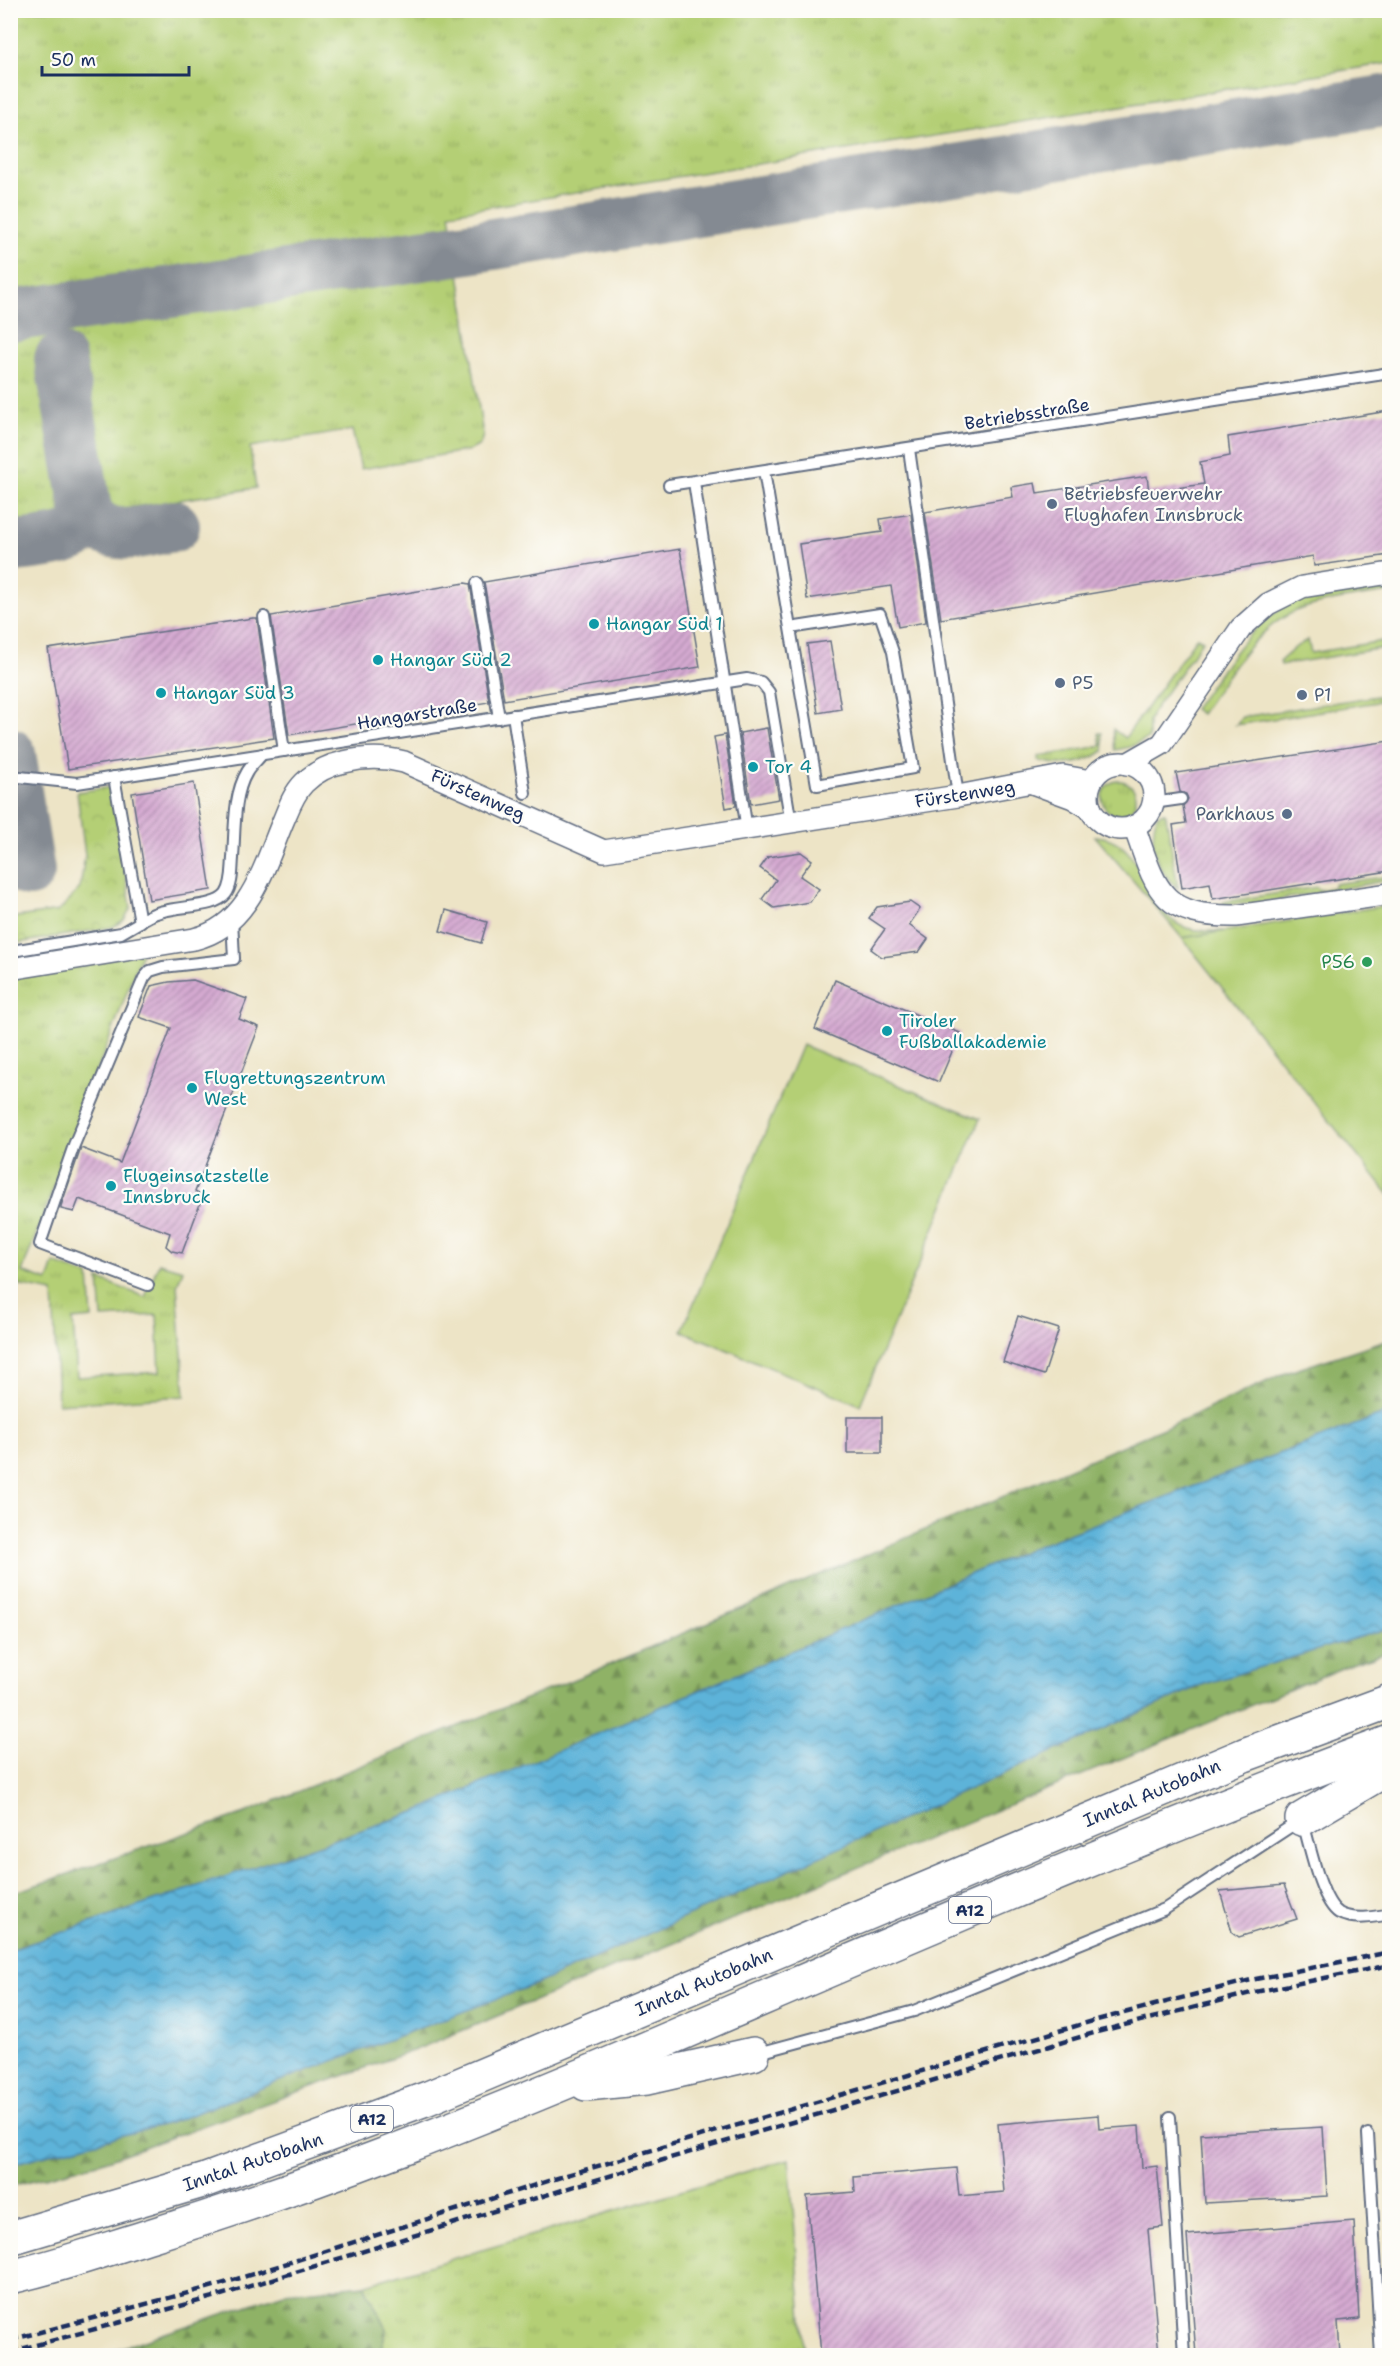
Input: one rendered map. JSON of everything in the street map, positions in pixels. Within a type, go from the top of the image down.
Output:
[{"type":"highway","name":"Inntal Autobahn","points":[[10,2238],[206,2180],[428,2098],[1200,1773],[1389,1701]]},
{"type":"highway","name":"Inntal Autobahn","points":[[10,2277],[209,2217],[336,2174],[555,2087],[1053,1875],[1257,1791],[1389,1742]]},
{"type":"highway","points":[[1302,1819],[1389,1767]]},
{"type":"highway","points":[[555,2087],[647,2078],[753,2054]]},
{"type":"street","points":[[1127,764],[1162,744],[1241,628],[1268,604],[1302,587],[1389,573]]},
{"type":"street","name":"Fürstenweg","points":[[10,969],[204,937],[242,911],[292,800],[302,785],[326,768],[358,759],[373,758],[404,762],[604,851],[958,796],[1064,776],[1091,781]]},
{"type":"street","points":[[1127,764],[1144,773],[1150,781],[1153,802],[1143,820],[1124,829],[1104,824],[1091,809],[1088,790],[1091,781],[1105,767],[1127,764]]},
{"type":"street","name":"Fürstenweg","points":[[1032,783],[1073,798],[1091,809]]},
{"type":"street","points":[[1134,826],[1158,889],[1166,898],[1186,910],[1218,916],[1236,916],[1389,894]]},
{"type":"lane","name":"Betriebsstraße","points":[[669,485],[1389,373]]},
{"type":"lane","points":[[909,449],[958,796]]},
{"type":"lane","points":[[764,471],[790,628],[817,785],[913,768],[893,652],[880,614],[790,628]]},
{"type":"lane","points":[[693,482],[747,830]]},
{"type":"lane","points":[[477,583],[499,718]]},
{"type":"lane","points":[[264,617],[284,751]]},
{"type":"lane","name":"Hangarstraße","points":[[10,776],[77,783],[725,681],[755,679],[766,686],[769,692],[791,823]]},
{"type":"lane","points":[[513,716],[525,793]]},
{"type":"lane","points":[[10,949],[18,950],[121,933],[154,911],[213,902],[226,893],[232,876],[235,830],[242,784],[248,771],[262,754]]},
{"type":"lane","points":[[114,777],[140,922]]},
{"type":"lane","points":[[1153,802],[1181,799]]},
{"type":"lane","points":[[148,1285],[40,1244],[74,1145],[144,978],[150,971],[163,967],[234,959],[232,919]]},
{"type":"lane","points":[[753,2054],[914,2011],[1165,1909],[1302,1819],[1321,1883],[1336,1910],[1352,1917],[1389,1914]]},
{"type":"lane","points":[[1170,2117],[1184,2355]]},
{"type":"lane","points":[[1368,2134],[1381,2355]]},
{"type":"green space","points":[[11,10],[1389,10],[1390,63],[450,213],[483,435],[480,445],[471,450],[361,469],[352,430],[250,447],[256,488],[11,526]]},
{"type":"green space","points":[[1389,583],[1389,592],[1317,604],[1290,614],[1274,624],[1246,651],[1201,714],[1194,709],[1239,647],[1266,620],[1281,609],[1298,600],[1320,594]]},
{"type":"green space","points":[[1197,637],[1203,640],[1152,713],[1149,721],[1149,738],[1130,747],[1115,750],[1113,729],[1125,738]]},
{"type":"green space","points":[[1308,640],[1311,653],[1389,640],[1389,647],[1281,665],[1280,661],[1297,646]]},
{"type":"green space","points":[[1383,695],[1384,701],[1236,725],[1242,717]]},
{"type":"green space","points":[[1099,733],[1102,733],[1104,751],[1089,759],[1064,764],[1038,760],[1038,757],[1101,746]]},
{"type":"green space","points":[[1119,781],[1131,786],[1136,798],[1131,810],[1119,815],[1107,810],[1102,798],[1107,786]]},
{"type":"green space","points":[[111,787],[131,907],[124,920],[113,927],[18,943],[11,942],[10,918],[59,911],[80,888],[85,855],[77,792]]},
{"type":"green space","points":[[1164,812],[1178,888],[1164,873],[1154,846],[1154,825],[1157,815]]},
{"type":"green space","points":[[1095,836],[1111,840],[1124,848],[1166,915],[1178,924],[1194,930],[1224,931],[1182,938]]},
{"type":"green space","points":[[1389,876],[1389,880],[1260,903],[1223,905],[1223,902],[1317,887],[1319,890],[1334,887],[1334,884]]},
{"type":"green space","points":[[1390,905],[1389,1195],[1182,938]]},
{"type":"green space","points":[[142,952],[22,1272],[48,1281],[54,1263],[89,1276],[92,1318],[73,1320],[77,1377],[160,1372],[157,1315],[102,1318],[99,1279],[145,1297],[159,1263],[183,1270],[177,1285],[185,1396],[58,1404],[53,1292],[11,1284],[11,975]]},
{"type":"green space","points":[[802,1045],[980,1119],[860,1405],[682,1331]]},
{"type":"green space","points":[[1389,1339],[1389,1412],[1027,1550],[415,1812],[11,1950],[10,1894],[245,1813],[604,1667],[1201,1412],[1283,1374]]},
{"type":"green space","points":[[1389,1628],[1389,1652],[1354,1663],[415,2050],[102,2162],[11,2186],[11,2164],[169,2123],[541,1982],[1201,1685]]},
{"type":"green space","points":[[789,2159],[805,2355],[383,2355],[379,2352],[387,2329],[364,2285]]},
{"type":"green space","points":[[364,2285],[387,2329],[380,2351],[383,2355],[100,2355],[284,2293]]},
{"type":"water","points":[[1389,1412],[1389,1628],[1201,1685],[541,1982],[169,2123],[11,2164],[11,1950],[415,1812],[1027,1550]]},
{"type":"building","points":[[1389,411],[1389,555],[1314,566],[1313,556],[941,619],[925,512],[1013,497],[1011,487],[1035,483],[1037,493],[1147,476],[1149,492],[1204,484],[1200,462],[1230,456],[1228,437]]},
{"type":"building","points":[[911,514],[926,622],[898,627],[891,586],[807,599],[799,544],[882,532],[880,519]]},
{"type":"building","name":"Hangar Süd 1","points":[[680,549],[700,667],[504,700],[484,582]]},
{"type":"building","name":"Hangar Süd 2","points":[[470,584],[489,702],[289,735],[271,616]]},
{"type":"building","name":"Hangar Süd 3","points":[[257,618],[274,738],[68,769],[48,649]]},
{"type":"building","points":[[830,641],[841,709],[818,713],[807,644]]},
{"type":"building","points":[[767,728],[779,799],[751,804],[740,733]]},
{"type":"building","points":[[725,735],[736,806],[726,808],[714,737]]},
{"type":"building","name":"Parkhaus","points":[[1389,741],[1389,871],[1213,899],[1210,883],[1182,888],[1173,825],[1186,823],[1183,806],[1188,799],[1186,794],[1180,792],[1176,773]]},
{"type":"building","points":[[194,783],[211,890],[149,900],[132,793]]},
{"type":"building","points":[[801,852],[812,860],[800,876],[819,889],[810,902],[774,908],[762,899],[776,880],[760,868],[768,857]]},
{"type":"building","points":[[910,902],[920,909],[909,925],[928,939],[919,952],[882,957],[871,949],[885,929],[869,918],[877,907]]},
{"type":"building","points":[[446,910],[487,922],[481,943],[440,931]]},
{"type":"building","name":"Flugrettungszentrum West","points":[[193,980],[247,999],[239,1019],[259,1027],[195,1192],[203,1196],[182,1253],[172,1251],[166,1246],[170,1233],[79,1199],[74,1212],[61,1209],[61,1206],[81,1148],[120,1163],[171,1028],[139,1017],[151,986]]},
{"type":"building","name":"Tiroler Fußballakademie","points":[[835,980],[960,1033],[939,1082],[815,1029]]},
{"type":"building","points":[[1018,1316],[1059,1329],[1044,1375],[1003,1362]]},
{"type":"building","points":[[847,1417],[882,1417],[882,1453],[847,1453]]},
{"type":"building","points":[[1284,1885],[1297,1919],[1239,1937],[1232,1932],[1220,1891]]},
{"type":"building","points":[[1098,2115],[1099,2129],[1139,2126],[1142,2168],[1157,2166],[1163,2227],[1148,2229],[1159,2355],[821,2355],[807,2196],[855,2192],[854,2177],[956,2168],[959,2196],[1004,2192],[998,2124]]},
{"type":"building","points":[[1323,2127],[1327,2196],[1205,2203],[1201,2134]]},
{"type":"building","points":[[1354,2221],[1359,2319],[1338,2321],[1340,2355],[1196,2355],[1187,2235]]},
{"type":"taxiway","points":[[10,316],[456,250],[1390,100]]},
{"type":"taxiway","points":[[10,547],[66,538],[79,531],[87,514],[60,359]]},
{"type":"taxiway","points":[[87,514],[105,530],[116,533],[138,533],[174,526]]},
{"type":"taxiway","points":[[10,754],[29,871]]},
{"type":"railway","points":[[10,2340],[218,2285],[567,2175],[1093,2021],[1251,1980],[1390,1952]]},
{"type":"railway","points":[[10,2352],[221,2295],[572,2187],[1097,2032],[1255,1992],[1390,1965]]},
{"type":"place","name":"Betriebsfeuerwehr Flughafen Innsbruck","points":[[1052,504]]},
{"type":"place","name":"Hangar Süd 1","points":[[594,624]]},
{"type":"place","name":"Hangar Süd 2","points":[[378,660]]},
{"type":"place","name":"P5","points":[[1060,683]]},
{"type":"place","name":"Hangar Süd 3","points":[[161,693]]},
{"type":"place","name":"P1","points":[[1302,695]]},
{"type":"place","name":"Tor 4","points":[[753,767]]},
{"type":"place","name":"Parkhaus","points":[[1287,814]]},
{"type":"place","name":"P56","points":[[1367,962]]},
{"type":"place","name":"Tiroler Fußballakademie","points":[[887,1031]]},
{"type":"place","name":"Flugrettungszentrum West","points":[[192,1088]]},
{"type":"place","name":"Flugeinsatzstelle Innsbruck","points":[[111,1186]]}]
